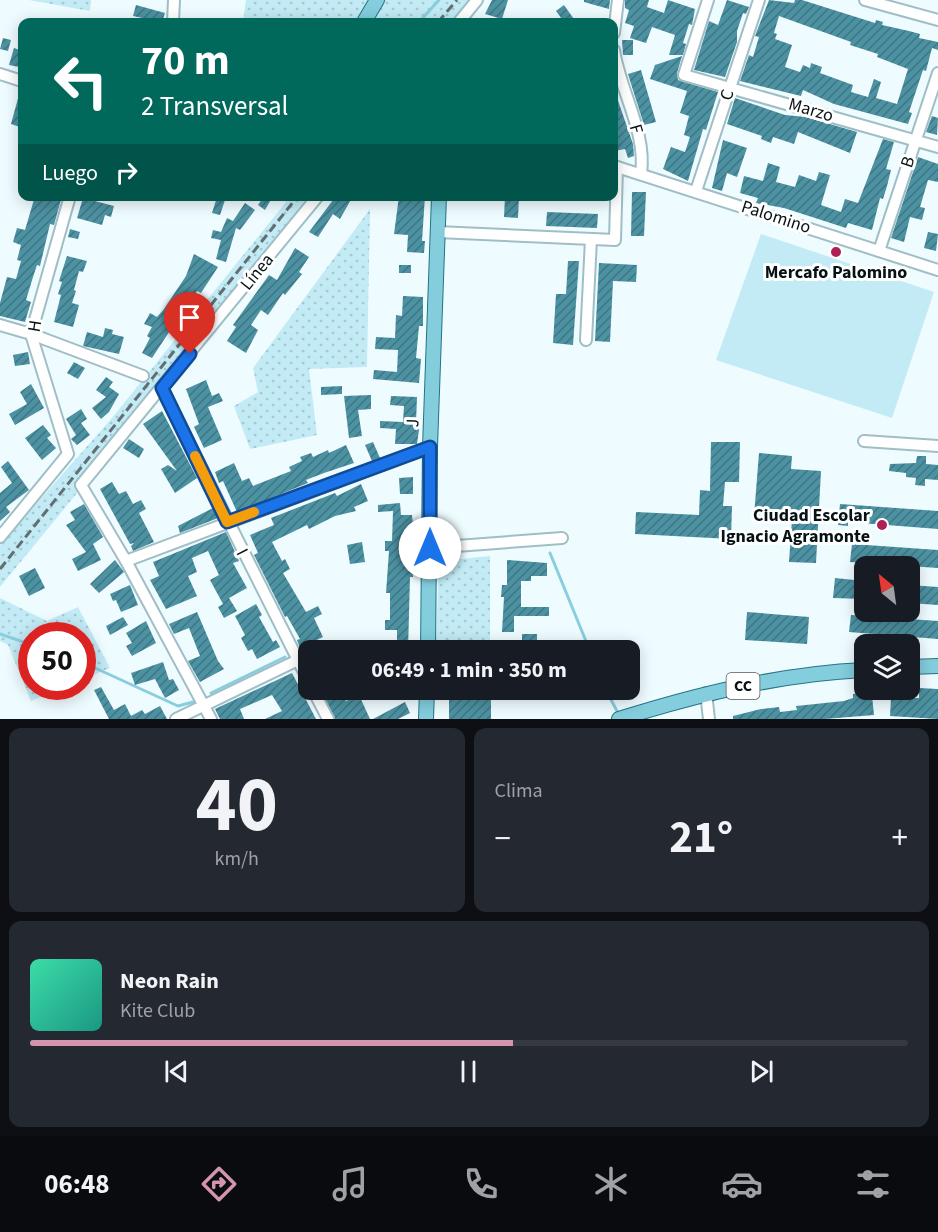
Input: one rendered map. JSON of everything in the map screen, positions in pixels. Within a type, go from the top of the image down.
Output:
[{"type":"main road","points":[[366,18],[377,0]]},
{"type":"main road","name":"J","points":[[428,640],[430,447],[439,201]]},
{"type":"main road","points":[[920,667],[938,666]]},
{"type":"main road","name":"CC","points":[[619,719],[706,693],[783,678],[854,671]]},
{"type":"main road","points":[[426,719],[427,700]]},
{"type":"street","points":[[172,18],[174,0]]},
{"type":"street","points":[[462,18],[477,0]]},
{"type":"street","points":[[616,18],[618,0]]},
{"type":"street","name":"Marzo","points":[[708,0],[684,75],[938,147]]},
{"type":"street","name":"C","points":[[696,191],[759,0]]},
{"type":"street","points":[[870,1],[938,20]]},
{"type":"street","name":"B","points":[[879,250],[938,73]]},
{"type":"street","points":[[0,74],[18,80]]},
{"type":"street","name":"F","points":[[618,74],[644,157],[641,174]]},
{"type":"street","name":"Palomino","points":[[618,168],[938,270]]},
{"type":"street","name":"H","points":[[0,537],[68,454],[31,334],[69,201]]},
{"type":"street","name":"Línea","points":[[126,561],[81,485],[314,201]]},
{"type":"street","points":[[437,232],[615,240],[615,201]]},
{"type":"street","points":[[586,340],[591,239]]},
{"type":"street","points":[[0,325],[31,334],[143,376]]},
{"type":"street","name":"I","points":[[162,388],[298,660]]},
{"type":"street","points":[[864,441],[938,447]]},
{"type":"street","points":[[211,719],[126,561],[430,447]]},
{"type":"street","points":[[430,548],[562,538]]},
{"type":"street","points":[[176,719],[298,660]]},
{"type":"street","points":[[706,693],[710,719]]},
{"type":"street","points":[[318,700],[328,719]]},
{"type":"shaded area","points":[[29,0],[91,0],[90,11]]},
{"type":"shaded area","points":[[246,0],[476,0],[461,18],[244,18]]},
{"type":"shaded area","points":[[287,201],[317,201],[0,587],[0,545],[112,418]]},
{"type":"shaded area","points":[[370,209],[367,367],[309,369],[317,435],[250,449],[234,406],[258,392],[253,368]]},
{"type":"shaded area","points":[[761,234],[934,292],[892,418],[716,360]]},
{"type":"shaded area","points":[[490,556],[490,640],[436,640],[439,561]]},
{"type":"shaded area","points":[[0,598],[47,621],[78,607],[86,622],[18,622],[18,669],[8,645],[0,641]]},
{"type":"shaded area","points":[[96,641],[110,668],[96,674]]},
{"type":"building","points":[[492,0],[508,0],[502,18],[485,14]]},
{"type":"building","points":[[584,0],[610,0],[609,9],[584,2]]},
{"type":"building","points":[[625,0],[649,0],[647,7],[664,13],[668,0],[695,9],[692,25],[689,24],[683,43],[686,44],[683,55],[669,55],[675,35],[652,27],[646,43],[630,38],[634,26],[625,23],[629,10],[625,8]]},
{"type":"building","points":[[727,0],[749,7],[746,14],[743,13],[737,31],[737,42],[725,77],[694,70],[709,21],[718,25]]},
{"type":"building","points":[[769,0],[794,3],[795,0],[802,0],[875,23],[876,20],[883,22],[882,25],[920,34],[919,38],[938,42],[938,50],[932,48],[926,71],[923,70],[909,112],[912,113],[908,124],[834,104],[803,90],[801,96],[740,81],[749,55],[753,57],[759,37],[755,36]],"holes":[[[779,16],[851,42],[850,45],[878,54],[877,57],[908,69],[897,104],[876,98],[881,82],[874,79],[868,97],[851,92],[853,85],[820,73],[822,67],[811,63],[810,68],[803,65],[800,72],[785,67],[792,45],[775,39],[777,34],[774,33]]]},
{"type":"building","points":[[136,5],[165,13],[163,18],[133,16]]},
{"type":"building","points":[[564,5],[573,18],[561,18],[556,11]]},
{"type":"building","points":[[3,38],[11,40],[8,51],[0,49]]},
{"type":"building","points":[[622,40],[633,40],[633,55],[623,55]]},
{"type":"building","points":[[14,48],[18,50],[18,67],[9,65]]},
{"type":"building","points":[[682,56],[677,73],[678,80],[718,92],[706,130],[703,129],[688,181],[663,169],[671,147],[685,152],[690,137],[684,135],[689,116],[680,113],[687,91],[650,79],[655,65]]},
{"type":"building","points":[[641,70],[656,122],[644,125],[628,74]]},
{"type":"building","points":[[18,98],[18,126],[11,124]]},
{"type":"building","points":[[735,98],[785,115],[806,117],[857,132],[850,153],[798,132],[794,144],[773,137],[771,143],[761,139],[762,136],[727,124]]},
{"type":"building","points":[[618,101],[633,144],[634,156],[628,158],[625,149],[618,150]]},
{"type":"building","points":[[932,116],[938,118],[937,135],[926,132]]},
{"type":"building","points":[[883,139],[894,142],[886,169],[891,170],[883,199],[880,198],[872,230],[848,223],[846,228],[784,208],[756,203],[758,198],[740,193],[744,176],[763,181],[768,163],[780,167],[776,182],[795,187],[799,175],[816,181],[819,172],[830,175],[821,205],[841,212],[845,199],[858,203]]},
{"type":"building","points":[[723,140],[747,148],[737,177],[727,173],[722,191],[712,188]]},
{"type":"building","points":[[918,157],[938,164],[938,182],[928,180],[920,207],[925,208],[922,220],[910,217],[904,242],[891,238]]},
{"type":"building","points":[[632,192],[646,192],[644,236],[631,236]]},
{"type":"building","points":[[34,201],[61,201],[54,225],[50,224],[40,266],[37,265],[26,300],[31,302],[25,322],[0,316],[0,303],[7,277],[16,279],[21,261],[17,260],[21,245],[13,242],[17,228],[25,230]]},
{"type":"building","points":[[82,201],[95,201],[114,206],[111,217],[105,215],[102,225],[77,218]]},
{"type":"building","points":[[216,201],[225,201],[220,215],[212,213]]},
{"type":"building","points":[[261,201],[270,201],[265,210],[258,205]]},
{"type":"building","points":[[332,201],[350,201],[340,219],[333,214],[318,237],[309,232]]},
{"type":"building","points":[[398,201],[425,201],[422,241],[425,241],[424,253],[407,252],[408,235],[394,234]]},
{"type":"building","points":[[505,201],[519,201],[518,218],[504,217]]},
{"type":"building","points":[[245,203],[255,210],[240,230],[236,228],[226,262],[216,259],[221,240],[211,238],[213,230],[221,232],[227,218],[233,221]]},
{"type":"building","points":[[547,212],[598,214],[597,228],[546,226]]},
{"type":"building","points":[[70,229],[80,232],[78,239],[68,237]]},
{"type":"building","points":[[928,232],[938,234],[936,251],[924,248]]},
{"type":"building","points":[[295,248],[309,257],[299,272],[302,274],[285,295],[283,293],[268,315],[261,310],[251,325],[258,330],[246,353],[227,341],[236,327],[233,325],[269,275],[277,280]]},
{"type":"building","points":[[194,254],[218,267],[201,293],[197,291],[183,316],[177,324],[175,323],[152,358],[142,353],[150,338],[147,336],[152,327],[144,324],[150,313],[157,317],[164,309],[186,276]]},
{"type":"building","points":[[67,256],[87,261],[83,272],[79,271],[74,290],[76,291],[72,303],[79,305],[73,327],[54,322],[61,295],[58,294],[62,282],[59,281]]},
{"type":"building","points":[[568,261],[579,261],[573,345],[553,343],[556,294],[566,294]]},
{"type":"building","points":[[599,263],[637,265],[636,282],[613,281],[610,342],[595,341]]},
{"type":"building","points":[[399,265],[411,265],[411,273],[399,273]]},
{"type":"building","points":[[403,296],[423,297],[423,326],[419,326],[416,358],[421,359],[419,383],[373,379],[374,370],[397,372],[398,350],[375,349],[376,337],[395,338],[396,315],[402,316]]},
{"type":"building","points":[[105,328],[113,330],[112,334],[124,337],[119,354],[83,346],[87,332],[103,337]]},
{"type":"building","points":[[28,352],[30,364],[15,366],[13,355]]},
{"type":"building","points":[[74,362],[85,368],[78,379],[67,373]]},
{"type":"building","points":[[106,377],[113,382],[109,387],[119,394],[109,412],[101,419],[92,408],[106,397],[96,390]]},
{"type":"building","points":[[206,380],[212,396],[219,393],[223,401],[208,407],[222,440],[204,448],[194,427],[199,424],[186,389]]},
{"type":"building","points":[[31,384],[44,408],[15,425],[9,414],[27,404],[20,392]]},
{"type":"building","points":[[342,386],[342,394],[321,395],[321,387]]},
{"type":"building","points":[[371,395],[371,409],[358,410],[362,436],[349,438],[344,396]]},
{"type":"building","points":[[391,396],[417,397],[416,423],[420,423],[417,444],[395,444],[396,429],[380,428],[380,421],[403,422],[404,406],[390,405]]},
{"type":"building","points":[[81,409],[87,419],[81,423],[90,435],[77,445],[71,439],[76,435],[66,419]]},
{"type":"building","points":[[162,411],[197,478],[175,493],[161,469],[168,465],[177,471],[143,424]]},
{"type":"building","points":[[43,425],[51,435],[47,438],[56,448],[42,460],[25,438]]},
{"type":"building","points":[[129,439],[144,449],[139,458],[123,448]]},
{"type":"building","points":[[373,442],[380,458],[372,461],[365,445]]},
{"type":"building","points":[[711,442],[740,442],[739,482],[725,482],[723,506],[732,506],[731,539],[635,534],[636,512],[699,515],[700,490],[710,491]]},
{"type":"building","points":[[346,445],[354,463],[306,480],[308,483],[237,512],[223,481],[219,483],[215,472],[234,463],[242,481],[249,478],[253,486],[291,471],[289,467],[302,461],[300,457],[311,453],[313,457],[328,450],[329,453]]},
{"type":"building","points":[[759,453],[792,456],[791,469],[821,471],[816,563],[789,562],[792,519],[754,516]]},
{"type":"building","points":[[917,456],[926,456],[926,464],[938,465],[938,480],[925,479],[925,486],[915,485],[916,478],[906,477],[906,473],[889,471],[890,464],[916,463]]},
{"type":"building","points":[[8,461],[29,490],[6,507],[10,512],[0,521],[0,493],[12,483],[1,467]]},
{"type":"building","points":[[413,477],[413,494],[400,494],[399,478]]},
{"type":"building","points":[[112,482],[119,494],[126,491],[133,504],[141,500],[146,509],[139,513],[154,542],[133,551],[131,546],[134,543],[130,544],[100,489]]},
{"type":"building","points":[[361,484],[368,501],[354,507],[356,511],[335,516],[309,529],[307,525],[272,542],[282,561],[285,559],[290,569],[283,573],[306,612],[318,606],[322,614],[314,618],[323,637],[317,640],[298,640],[298,643],[297,640],[300,639],[287,616],[285,617],[254,555],[258,553],[250,535],[274,525],[271,518],[335,493],[337,496]]},
{"type":"building","points":[[400,503],[401,515],[412,515],[415,552],[412,552],[413,577],[410,577],[408,640],[397,640],[397,630],[385,630],[385,620],[390,620],[390,593],[386,593],[389,551],[385,551],[385,541],[392,541],[393,511],[378,512],[378,505]]},
{"type":"building","points":[[84,504],[103,537],[93,544],[101,560],[78,571],[72,559],[86,552],[66,525],[75,520],[70,512]]},
{"type":"building","points":[[840,504],[938,511],[938,529],[848,522],[848,526],[838,525]]},
{"type":"building","points":[[213,508],[218,518],[180,533],[178,526]]},
{"type":"building","points":[[226,532],[239,561],[233,563],[247,588],[229,598],[237,611],[224,618],[218,607],[223,604],[210,580],[219,575],[208,551],[192,558],[197,572],[188,576],[197,596],[166,609],[150,580],[159,576],[153,562]]},
{"type":"building","points":[[362,542],[365,562],[350,564],[347,545]]},
{"type":"building","points":[[852,544],[938,550],[938,568],[920,567],[920,556],[854,556],[854,562],[850,562]]},
{"type":"building","points":[[115,560],[124,572],[99,593],[90,584]]},
{"type":"building","points":[[507,560],[547,563],[547,576],[531,576],[531,581],[521,581],[521,607],[549,607],[549,616],[514,616],[514,632],[502,632],[504,597],[501,597],[502,585],[507,585]]},
{"type":"building","points":[[35,568],[45,588],[29,596],[19,576]]},
{"type":"building","points":[[835,578],[854,580],[854,599],[833,598]]},
{"type":"building","points":[[130,585],[138,605],[121,612],[116,600],[113,601],[110,594]]},
{"type":"building","points":[[920,586],[938,587],[938,605],[920,604]]},
{"type":"building","points":[[256,604],[262,615],[259,617],[273,642],[276,640],[280,647],[257,659],[252,649],[248,651],[241,638],[245,635],[235,616]]},
{"type":"building","points":[[197,612],[218,661],[224,669],[200,682],[188,661],[200,656],[189,628],[174,634],[169,624]]},
{"type":"building","points":[[747,612],[809,617],[807,644],[745,640]]},
{"type":"building","points":[[851,615],[854,615],[854,622],[938,621],[938,639],[920,638],[920,634],[849,632]]},
{"type":"building","points":[[123,617],[128,625],[110,635],[106,626]]},
{"type":"building","points":[[146,621],[156,643],[132,656],[126,646],[132,643],[126,633]]},
{"type":"building","points":[[522,634],[537,634],[537,640],[522,640]]},
{"type":"building","points":[[163,662],[169,680],[173,679],[179,690],[165,698],[155,679],[135,685],[131,673]]},
{"type":"building","points":[[292,673],[298,684],[298,700],[306,700],[316,719],[265,719],[282,711],[272,695],[240,709],[244,719],[220,719],[215,709]]},
{"type":"building","points":[[101,687],[114,710],[125,704],[131,716],[142,710],[145,714],[160,706],[167,719],[109,719],[96,694],[96,689]]},
{"type":"building","points":[[920,688],[938,689],[938,719],[890,716],[891,700],[920,700]]},
{"type":"building","points":[[853,694],[854,700],[872,700],[874,715],[825,719],[733,719],[733,716],[761,709],[779,707],[780,712],[797,710],[796,706],[844,701],[853,698]]},
{"type":"building","points":[[326,700],[361,700],[370,719],[335,719]]},
{"type":"building","points":[[449,700],[491,700],[491,719],[449,719]]},
{"type":"building","points":[[405,702],[410,713],[398,719],[373,719]]},
{"type":"waterway","points":[[423,18],[439,0]]},
{"type":"waterway","points":[[550,553],[586,640]]},
{"type":"waterway","points":[[0,634],[18,640]]},
{"type":"waterway","points":[[211,693],[285,657]]},
{"type":"waterway","points":[[96,668],[178,706],[193,702]]},
{"type":"waterway","points":[[611,700],[619,715]]},
{"type":"railway","points":[[441,18],[457,0]]},
{"type":"railway","points":[[0,569],[294,201]]},
{"type":"slow traffic","points":[[195,456],[227,522],[254,512]]},
{"type":"place","name":"Mercafo Palomino","points":[[836,252]]},
{"type":"place","name":"Ciudad Escolar Ignacio Agramonte","points":[[882,525]]},
{"type":"route","points":[[190,354],[162,388],[227,522],[430,447],[430,548]]}]
